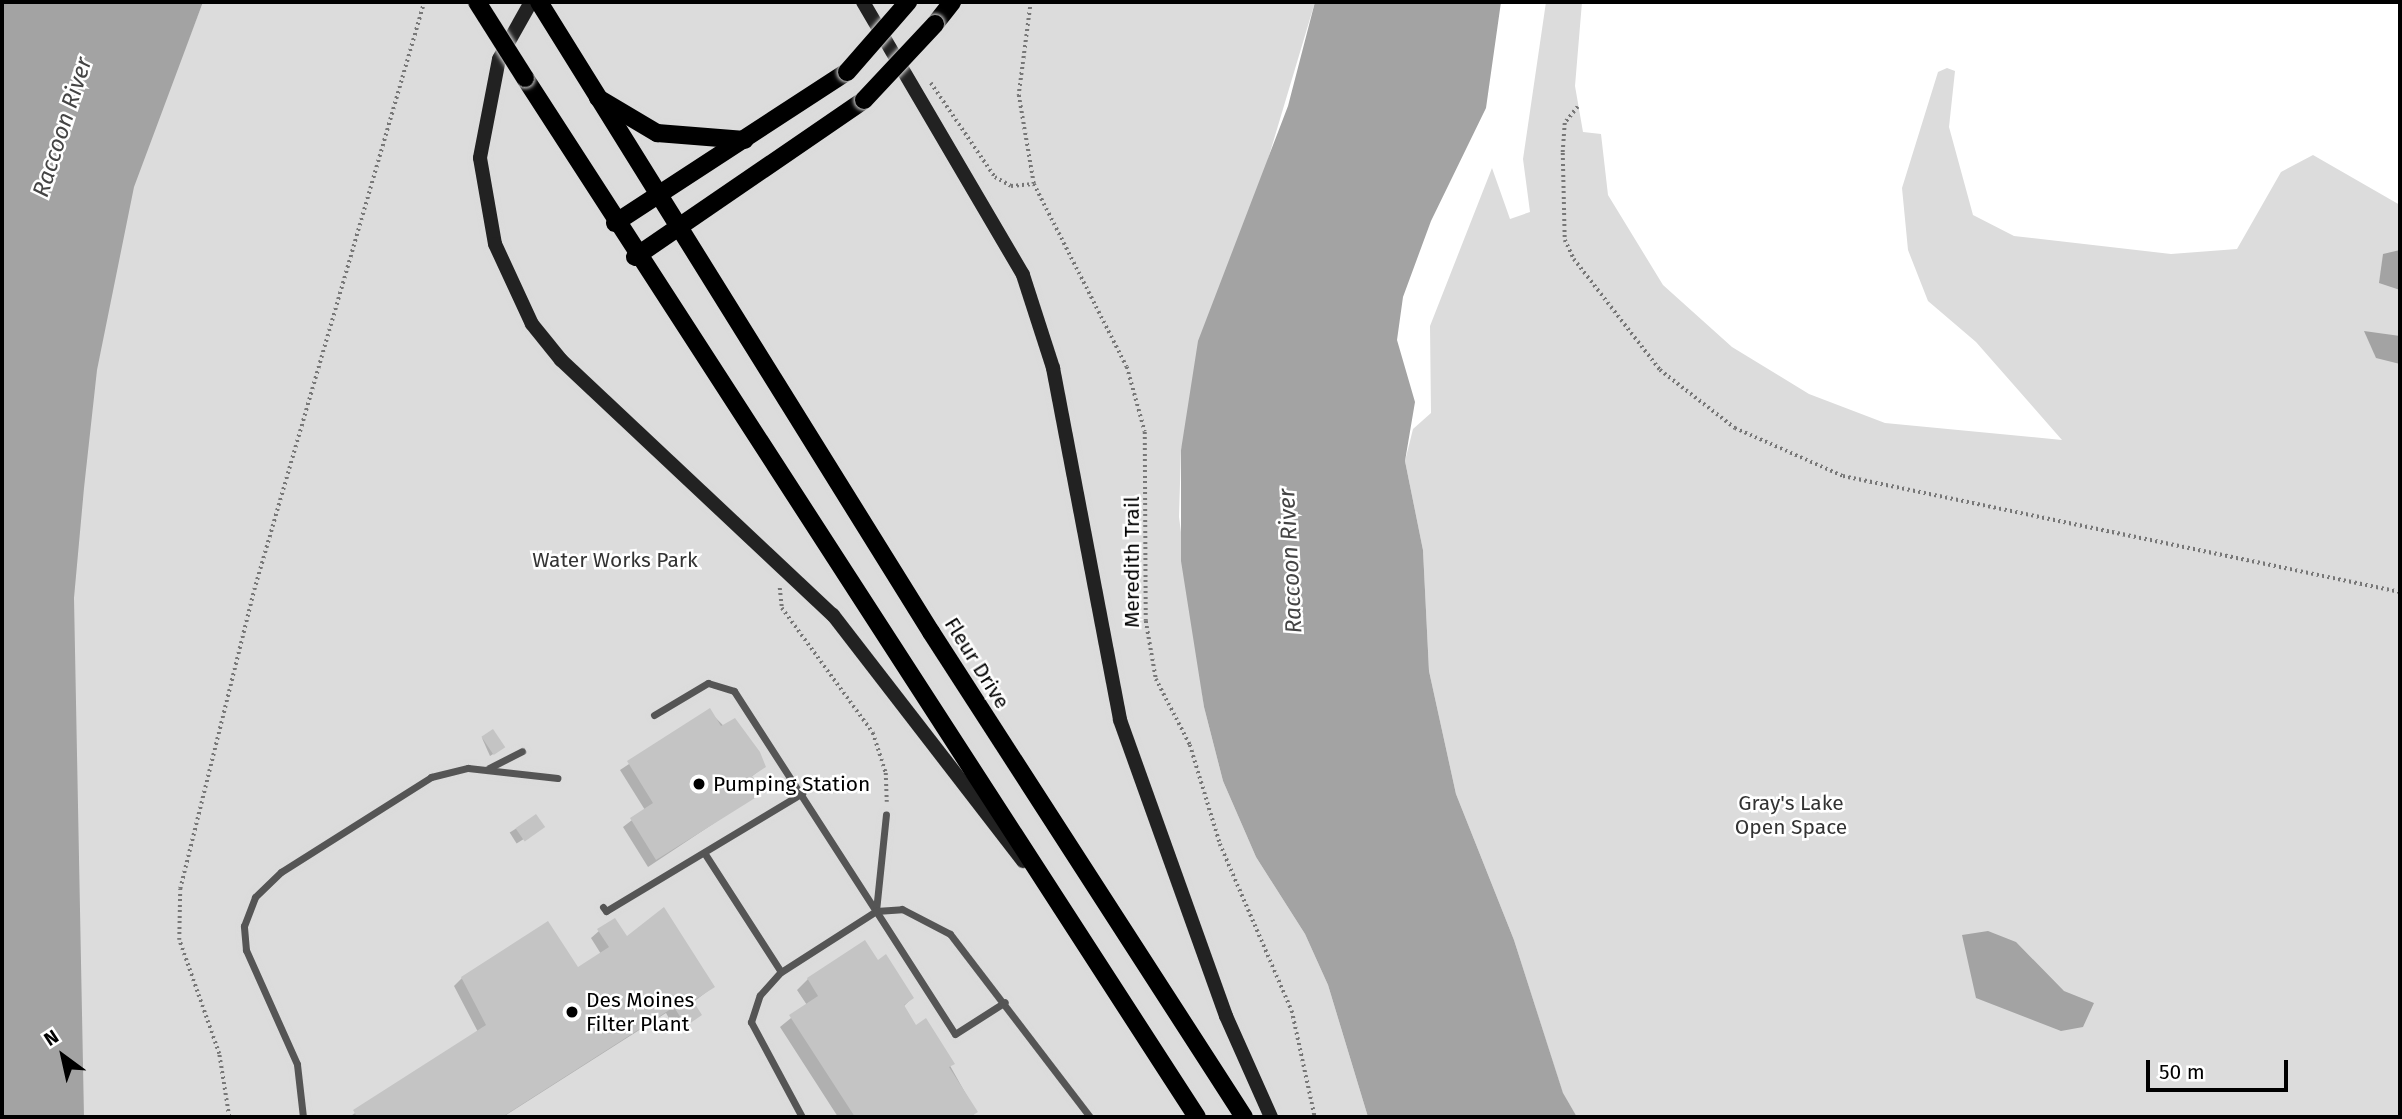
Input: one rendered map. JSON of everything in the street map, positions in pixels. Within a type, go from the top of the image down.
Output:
[{"type":"main road","points":[[477,2],[635,257],[1197,1117]]},
{"type":"main road","points":[[531,2],[499,59],[480,158],[485,202],[509,282],[561,360],[784,565],[875,664],[1086,945]]},
{"type":"main road","name":"Fleur Drive","points":[[538,2],[656,197],[1244,1117]]},
{"type":"main road","points":[[863,2],[1023,275],[1054,368],[1120,720],[1226,1016],[1271,1117]]},
{"type":"main road","points":[[615,223],[847,72],[908,2]]},
{"type":"main road","points":[[635,257],[864,100],[936,24],[952,2]]},
{"type":"main road","points":[[596,97],[657,132],[745,140]]},
{"type":"lane","points":[[654,715],[708,683],[734,691],[956,1034],[1005,1002]]},
{"type":"lane","points":[[488,769],[522,751]]},
{"type":"lane","points":[[303,1117],[297,1064],[246,950],[248,910],[281,872],[431,777],[488,769],[557,778]]},
{"type":"lane","points":[[603,907],[606,911],[643,884],[705,855],[802,793]]},
{"type":"lane","points":[[876,911],[886,815]]},
{"type":"lane","points":[[705,855],[781,972]]},
{"type":"lane","points":[[802,1117],[751,1022],[760,995],[781,972],[876,911],[902,909],[934,920],[1005,1002],[1090,1117]]},
{"type":"path","points":[[229,1117],[219,1054],[179,940],[180,889],[254,590],[424,2]]},
{"type":"path","name":"Meredith Trail","points":[[1031,2],[1019,95],[1034,184],[1116,343],[1139,403],[1146,455],[1146,621],[1156,679],[1190,745],[1220,844],[1292,1011],[1315,1117]]},
{"type":"path","points":[[922,73],[995,177],[1011,186],[1034,184]]},
{"type":"path","points":[[1578,107],[1565,123],[1563,153],[1565,240],[1574,259],[1660,370],[1745,434],[1843,476],[2400,592]]},
{"type":"path","points":[[784,565],[782,608],[853,699],[883,757],[886,815]]},
{"type":"green space","name":"Water Works Park","points":[[203,2],[1315,2],[1181,450],[1179,517],[1204,707],[1223,781],[1256,857],[1305,934],[1328,985],[1368,1117],[2,1117],[2,107],[144,154]]},
{"type":"green space","name":"Gray's Lake Open Space","points":[[1546,2],[1582,2],[1575,86],[1583,132],[1601,134],[1608,195],[1663,285],[1732,347],[1809,394],[1885,423],[2062,440],[1976,342],[1928,301],[1908,250],[1902,188],[1938,72],[1947,68],[1955,71],[1949,127],[1973,215],[2014,236],[2171,254],[2237,249],[2281,172],[2313,155],[2400,205],[2400,1117],[1577,1117],[1563,1094],[1514,940],[1456,794],[1429,671],[1423,550],[1405,461],[1413,429],[1431,413],[1430,326],[1492,168],[1510,219],[1530,212],[1523,159]]},
{"type":"water","name":"Raccoon River","points":[[2,2],[203,2],[134,187],[97,370],[84,488],[74,598],[84,1117],[2,1117]]},
{"type":"water","name":"Raccoon River","points":[[1315,2],[1501,2],[1486,108],[1431,221],[1403,297],[1397,340],[1415,402],[1405,461],[1423,550],[1429,671],[1456,794],[1514,940],[1563,1093],[1577,1117],[1368,1117],[1328,985],[1305,934],[1256,857],[1223,781],[1204,707],[1181,561],[1181,450],[1198,341],[1288,106]]},
{"type":"water","points":[[2400,250],[2400,290],[2379,283],[2383,254]]},
{"type":"water","points":[[2364,331],[2400,336],[2400,364],[2376,358]]},
{"type":"water","points":[[1988,931],[2016,942],[2064,991],[2094,1003],[2083,1027],[2061,1031],[1976,998],[1962,935]]},
{"type":"building","name":"Pumping Station","points":[[710,708],[721,726],[735,718],[760,752],[766,767],[752,776],[763,793],[656,860],[630,818],[653,803],[627,761]]},
{"type":"building","points":[[493,729],[505,747],[494,755],[481,737]]},
{"type":"building","points":[[536,814],[545,827],[525,841],[516,828]]},
{"type":"building","name":"Des Moines Filter Plant","points":[[664,907],[715,987],[693,1001],[702,1015],[686,1026],[674,1007],[502,1117],[357,1117],[353,1110],[486,1025],[461,977],[548,921],[578,967],[609,947],[597,929],[615,918],[627,936]]},
{"type":"building","points":[[865,940],[878,960],[886,954],[914,998],[904,1005],[916,1025],[926,1018],[955,1064],[949,1067],[978,1112],[970,1117],[855,1117],[789,1015],[818,996],[807,978]]},
{"type":"place","name":"Pumping Station","points":[[699,784]]},
{"type":"place","name":"Des Moines Filter Plant","points":[[572,1012]]}]
